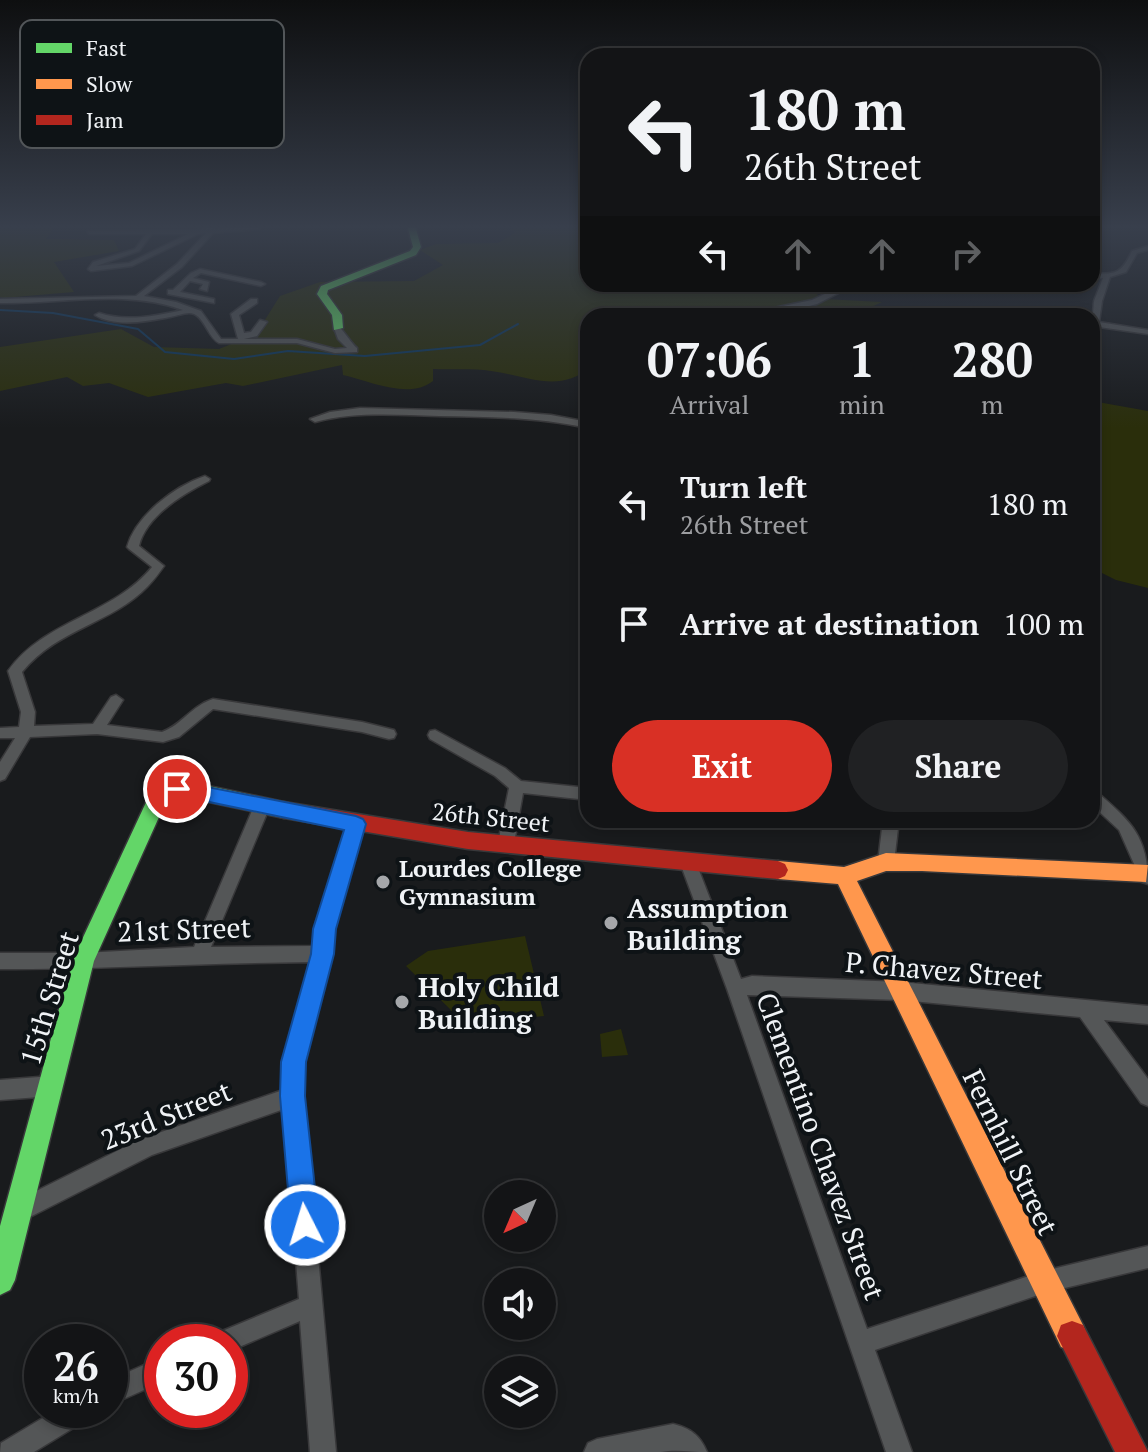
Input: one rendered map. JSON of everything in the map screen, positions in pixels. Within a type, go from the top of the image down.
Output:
[{"type":"street","points":[[140,296],[147,293]]},
{"type":"street","points":[[175,293],[211,301]]},
{"type":"street","points":[[0,301],[99,295],[140,296],[191,310],[204,317],[214,338],[223,341],[297,341],[335,351],[352,351],[354,347],[342,339],[337,315],[322,293]]},
{"type":"street","points":[[786,308],[814,302],[834,293]]},
{"type":"street","points":[[241,337],[235,314],[254,301]]},
{"type":"street","points":[[99,315],[118,320],[191,310]]},
{"type":"street","points":[[152,326],[181,312]]},
{"type":"street","points":[[223,341],[254,334],[263,322]]},
{"type":"street","points":[[1100,325],[1148,332]]},
{"type":"street","points":[[315,419],[343,413],[408,412],[545,417],[580,424]]},
{"type":"street","points":[[0,775],[26,732],[28,712],[15,671],[22,660],[34,650],[124,600],[141,586],[158,566],[133,547],[135,535],[145,522],[185,490],[205,479]]},
{"type":"street","points":[[97,729],[116,700]]},
{"type":"street","points":[[0,733],[97,729],[163,737],[174,733],[204,707],[213,704],[389,734]]},
{"type":"street","points":[[435,735],[500,772],[517,786],[580,793]]},
{"type":"street","points":[[506,843],[517,786]]},
{"type":"street","name":"26th Street","points":[[168,791],[185,789],[356,824],[506,843],[844,876],[886,862],[968,863],[1147,875]]},
{"type":"street","name":"15th Street","points":[[0,1280],[6,1234],[20,1211],[83,961],[156,801],[168,791]]},
{"type":"street","points":[[1100,803],[1125,826],[1147,875]]},
{"type":"street","points":[[199,955],[262,806]]},
{"type":"street","points":[[323,1452],[293,1096],[294,1062],[322,954],[322,940],[356,824]]},
{"type":"street","points":[[886,862],[890,828]]},
{"type":"street","name":"Clementino Chavez Street","points":[[687,860],[736,989],[899,1452]]},
{"type":"street","name":"Fernhill Street","points":[[844,876],[1044,1282],[1132,1452]]},
{"type":"street","name":"21st Street","points":[[0,961],[322,954]]},
{"type":"street","name":"P. Chavez Street","points":[[736,989],[752,985],[901,991],[1148,1015]]},
{"type":"street","points":[[1086,1010],[1148,1096]]},
{"type":"street","points":[[0,1090],[52,1086]]},
{"type":"street","name":"23rd Street","points":[[20,1211],[148,1146],[293,1096]]},
{"type":"street","points":[[861,1343],[1044,1282],[1148,1257]]},
{"type":"street","points":[[248,1332],[312,1305]]},
{"type":"street","points":[[10,1452],[49,1428]]},
{"type":"street","points":[[597,1452],[673,1437],[683,1439],[694,1452]]},
{"type":"green space","points":[[0,293],[65,293],[3,298]]},
{"type":"green space","points":[[289,293],[814,293],[824,299],[882,302],[869,308],[580,308],[580,374],[566,380],[541,381],[484,370],[433,369],[433,381],[413,389],[401,389],[343,375],[342,365],[243,386],[226,383],[148,397],[109,383],[83,386],[67,377],[0,391],[0,347],[121,329],[154,347],[219,349],[256,334],[280,296]]},
{"type":"green space","points":[[1100,402],[1148,411],[1148,588],[1116,580],[1100,572]]},
{"type":"green space","points":[[525,936],[544,1016],[454,1025],[451,1010],[406,966],[428,951]]},
{"type":"green space","points":[[621,1029],[628,1055],[602,1057],[600,1034]]},
{"type":"waterway","points":[[0,310],[53,313],[138,329],[165,352],[234,359],[288,351],[365,356],[480,345],[518,324]]},
{"type":"traffic: fast","points":[[322,293],[337,315],[338,328]]},
{"type":"traffic: fast","points":[[0,1280],[83,961],[156,801],[168,791],[185,789],[284,810]]},
{"type":"traffic: slow","points":[[778,870],[844,876],[886,862],[922,862],[1146,873]]},
{"type":"traffic: slow","points":[[844,876],[1072,1336]]},
{"type":"traffic: jam","points":[[284,810],[468,840],[778,870]]},
{"type":"traffic: jam","points":[[1072,1336],[1132,1452]]},
{"type":"place","name":"Lourdes College Gymnasium","points":[[383,882]]},
{"type":"place","name":"Assumption Building","points":[[611,923]]},
{"type":"place","name":"Holy Child Building","points":[[402,1002]]},
{"type":"route","points":[[177,789],[356,824],[322,940],[322,954],[294,1062],[292,1082],[305,1225]]}]
